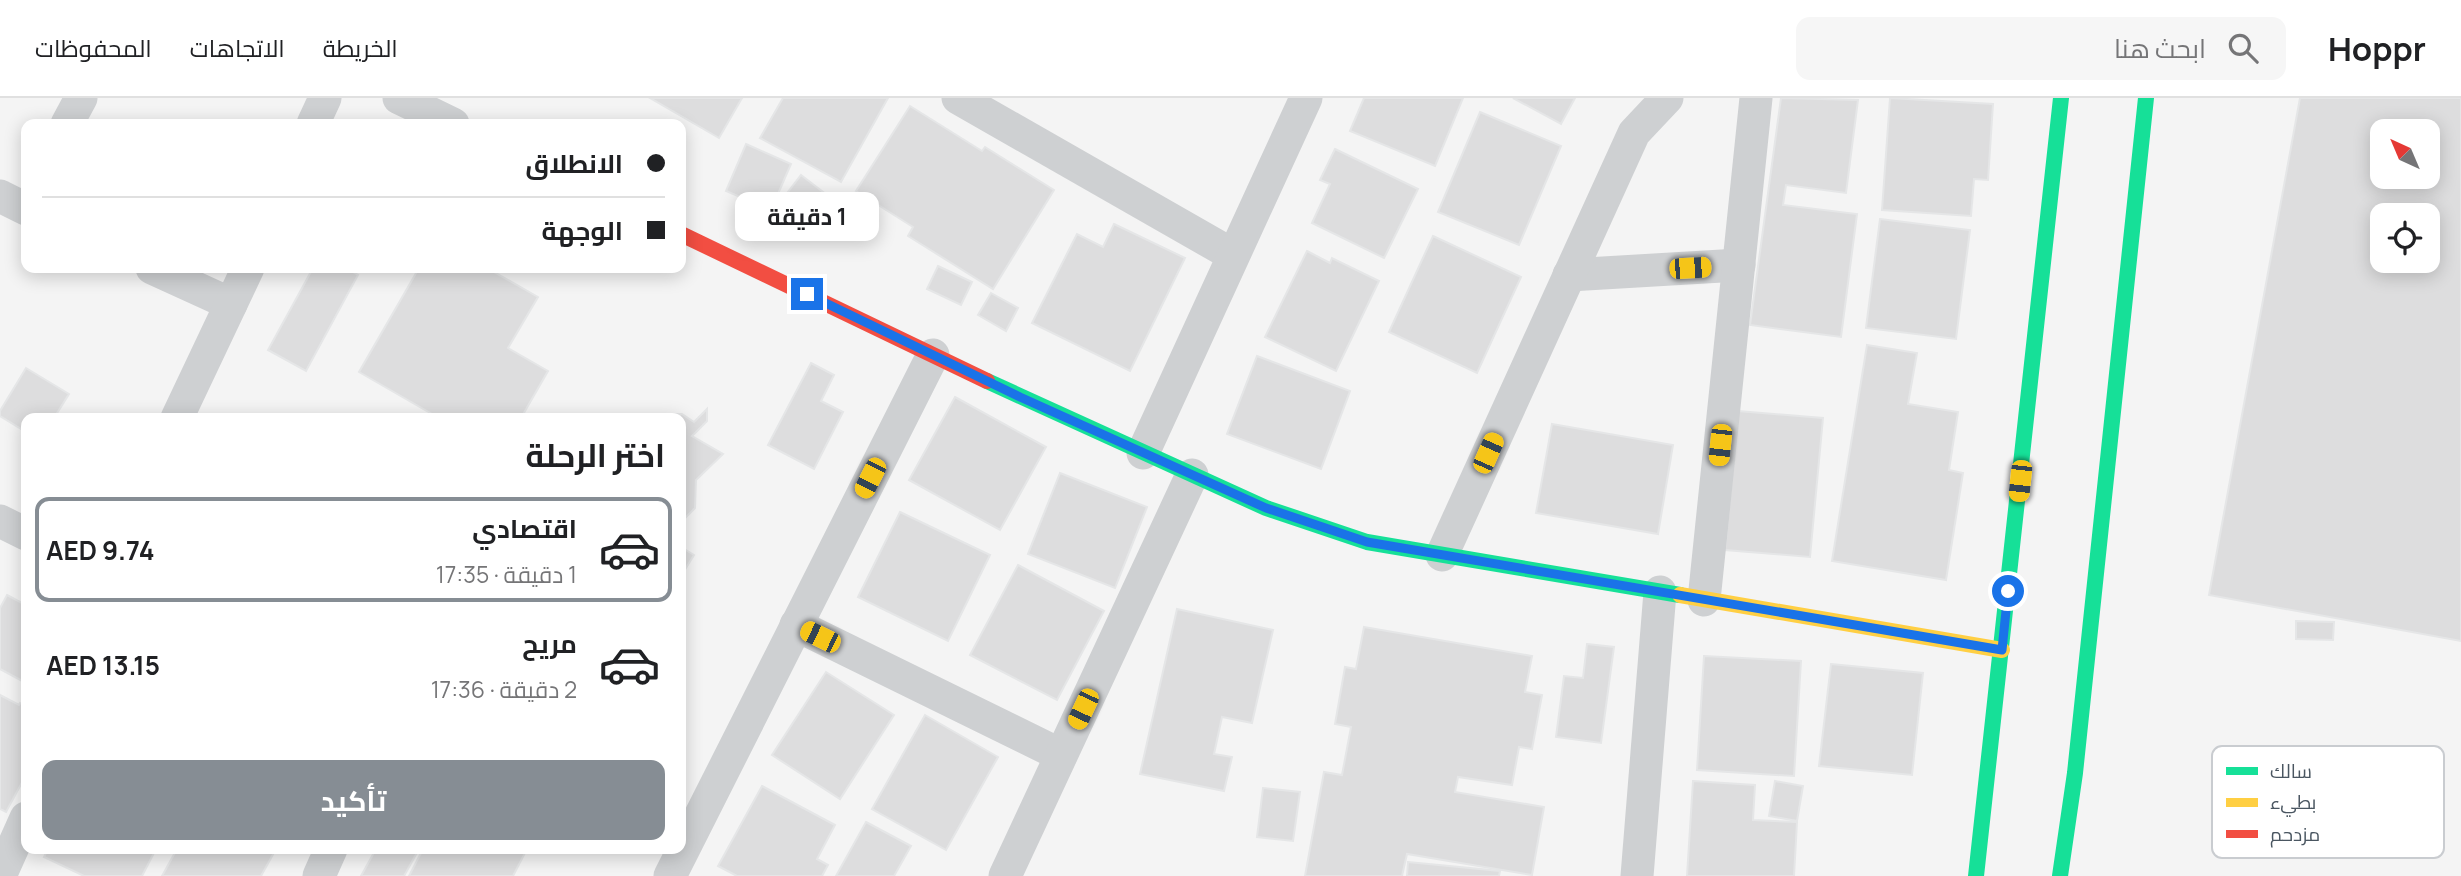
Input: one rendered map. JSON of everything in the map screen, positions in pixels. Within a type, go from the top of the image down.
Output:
[{"type":"street","points":[[70,119],[81,98]]},
{"type":"street","points":[[315,119],[325,98]]},
{"type":"street","points":[[399,98],[446,113]]},
{"type":"street","points":[[958,98],[1233,255]]},
{"type":"street","points":[[1143,453],[1306,98]]},
{"type":"street","points":[[1441,555],[1634,133],[1667,98]]},
{"type":"street","points":[[1704,600],[1756,98]]},
{"type":"street","points":[[1976,876],[2061,98]]},
{"type":"street","points":[[2060,876],[2075,773],[2146,98]]},
{"type":"street","points":[[686,236],[1192,475],[1266,508],[1367,542],[2002,650]]},
{"type":"street","points":[[1569,275],[1739,265]]},
{"type":"street","points":[[163,273],[231,304]]},
{"type":"street","points":[[179,413],[246,273]]},
{"type":"street","points":[[686,831],[796,625],[933,355]]},
{"type":"street","points":[[1005,876],[1192,475]]},
{"type":"street","points":[[0,521],[21,532]]},
{"type":"street","points":[[1637,876],[1660,592]]},
{"type":"street","points":[[796,625],[1061,755]]},
{"type":"street","points":[[4,858],[21,827]]},
{"type":"street","points":[[319,876],[329,854]]},
{"type":"building","points":[[650,98],[742,98],[719,138]]},
{"type":"building","points":[[783,98],[888,98],[841,182],[760,138]]},
{"type":"building","points":[[1364,98],[1463,98],[1435,166],[1350,131]]},
{"type":"building","points":[[1513,98],[1575,98],[1561,124]]},
{"type":"building","points":[[1781,98],[1858,100],[1846,193],[1786,185],[1783,205],[1857,214],[1841,337],[1750,325]]},
{"type":"building","points":[[1890,98],[1993,104],[1988,180],[1974,179],[1971,216],[1882,210]]},
{"type":"building","points":[[2300,98],[2461,98],[2461,641],[2209,595]]},
{"type":"building","points":[[910,106],[982,151],[985,147],[1054,190],[993,289],[908,236],[913,227],[856,191]]},
{"type":"building","points":[[1480,112],[1561,146],[1519,245],[1438,212]]},
{"type":"building","points":[[746,144],[791,164],[771,210],[726,191]]},
{"type":"building","points":[[1335,149],[1418,189],[1384,258],[1312,223],[1330,184],[1320,180]]},
{"type":"building","points":[[801,175],[836,202],[809,236],[775,209]]},
{"type":"building","points":[[1880,219],[1970,230],[1956,339],[1866,328]]},
{"type":"building","points":[[1114,224],[1185,258],[1130,371],[1032,323],[1077,234],[1103,247]]},
{"type":"building","points":[[1433,236],[1521,277],[1477,373],[1389,332]]},
{"type":"building","points":[[1307,251],[1330,263],[1332,258],[1379,281],[1336,371],[1265,337]]},
{"type":"building","points":[[938,266],[972,282],[961,305],[927,289]]},
{"type":"building","points":[[310,273],[358,275],[306,371],[268,350]]},
{"type":"building","points":[[416,273],[496,273],[538,297],[508,348],[548,371],[524,413],[430,413],[359,372]]},
{"type":"building","points":[[991,293],[1018,308],[1006,331],[978,315]]},
{"type":"building","points":[[1867,345],[1917,353],[1908,404],[1958,412],[1949,470],[1963,473],[1946,580],[1832,561]]},
{"type":"building","points":[[1257,356],[1350,391],[1321,469],[1227,434]]},
{"type":"building","points":[[811,363],[834,375],[821,401],[843,412],[814,469],[768,445]]},
{"type":"building","points":[[26,368],[69,394],[57,413],[21,413],[21,429],[0,416],[0,411]]},
{"type":"building","points":[[955,397],[1046,447],[1000,530],[909,480]]},
{"type":"building","points":[[707,409],[707,421],[692,436],[723,454],[696,480],[695,508],[686,517],[686,417],[694,422]]},
{"type":"building","points":[[1738,411],[1823,418],[1810,557],[1725,550]]},
{"type":"building","points":[[1552,424],[1673,445],[1658,534],[1536,513]]},
{"type":"building","points":[[1060,473],[1147,507],[1115,588],[1028,554]]},
{"type":"building","points":[[900,512],[990,555],[948,641],[858,597]]},
{"type":"building","points":[[686,550],[694,555],[686,568]]},
{"type":"building","points":[[1018,565],[1104,611],[1057,700],[970,655]]},
{"type":"building","points":[[7,595],[21,602],[21,680],[0,669],[0,608]]},
{"type":"building","points":[[1177,609],[1273,630],[1252,723],[1222,717],[1214,754],[1232,757],[1224,791],[1140,774]]},
{"type":"building","points":[[2296,621],[2334,622],[2333,640],[2296,639]]},
{"type":"building","points":[[1364,627],[1532,656],[1525,692],[1542,695],[1532,749],[1519,747],[1512,785],[1458,777],[1455,792],[1544,807],[1532,875],[1407,854],[1402,876],[1305,876],[1324,772],[1342,775],[1351,727],[1335,724],[1345,667],[1356,669]]},
{"type":"building","points":[[1587,644],[1614,647],[1601,743],[1556,737],[1564,676],[1583,678]]},
{"type":"building","points":[[1704,656],[1801,661],[1794,776],[1697,770]]},
{"type":"building","points":[[1831,664],[1923,673],[1912,775],[1819,766]]},
{"type":"building","points":[[826,672],[894,715],[840,799],[772,755]]},
{"type":"building","points":[[0,695],[19,705],[21,704],[21,784],[6,812],[0,809]]},
{"type":"building","points":[[925,715],[998,757],[946,850],[872,809]]},
{"type":"building","points":[[1693,781],[1755,785],[1753,820],[1797,822],[1794,876],[1687,876]]},
{"type":"building","points":[[1775,781],[1803,786],[1797,821],[1769,816]]},
{"type":"building","points":[[762,786],[835,825],[817,859],[828,865],[822,876],[737,876],[718,866]]},
{"type":"building","points":[[1263,788],[1300,792],[1293,841],[1257,837]]},
{"type":"building","points":[[866,822],[911,846],[894,876],[836,876]]},
{"type":"building","points":[[46,854],[153,854],[142,876],[84,876],[44,857]]},
{"type":"building","points":[[174,854],[273,854],[261,876],[162,876]]},
{"type":"building","points":[[373,854],[416,854],[404,876],[361,876]]},
{"type":"building","points":[[420,854],[524,854],[513,876],[409,876]]},
{"type":"building","points":[[1408,862],[1500,871],[1499,876],[1407,876]]},
{"type":"traffic: fast","points":[[1976,876],[2061,98]]},
{"type":"traffic: fast","points":[[2060,876],[2075,773],[2146,98]]},
{"type":"traffic: fast","points":[[987,381],[1266,508],[1367,542],[1680,595]]},
{"type":"traffic: slow","points":[[1680,595],[2002,650]]},
{"type":"traffic: jam","points":[[686,236],[987,381]]},
{"type":"route","points":[[807,294],[1020,397],[1266,508],[1367,542],[2002,650],[2008,591]]}]
